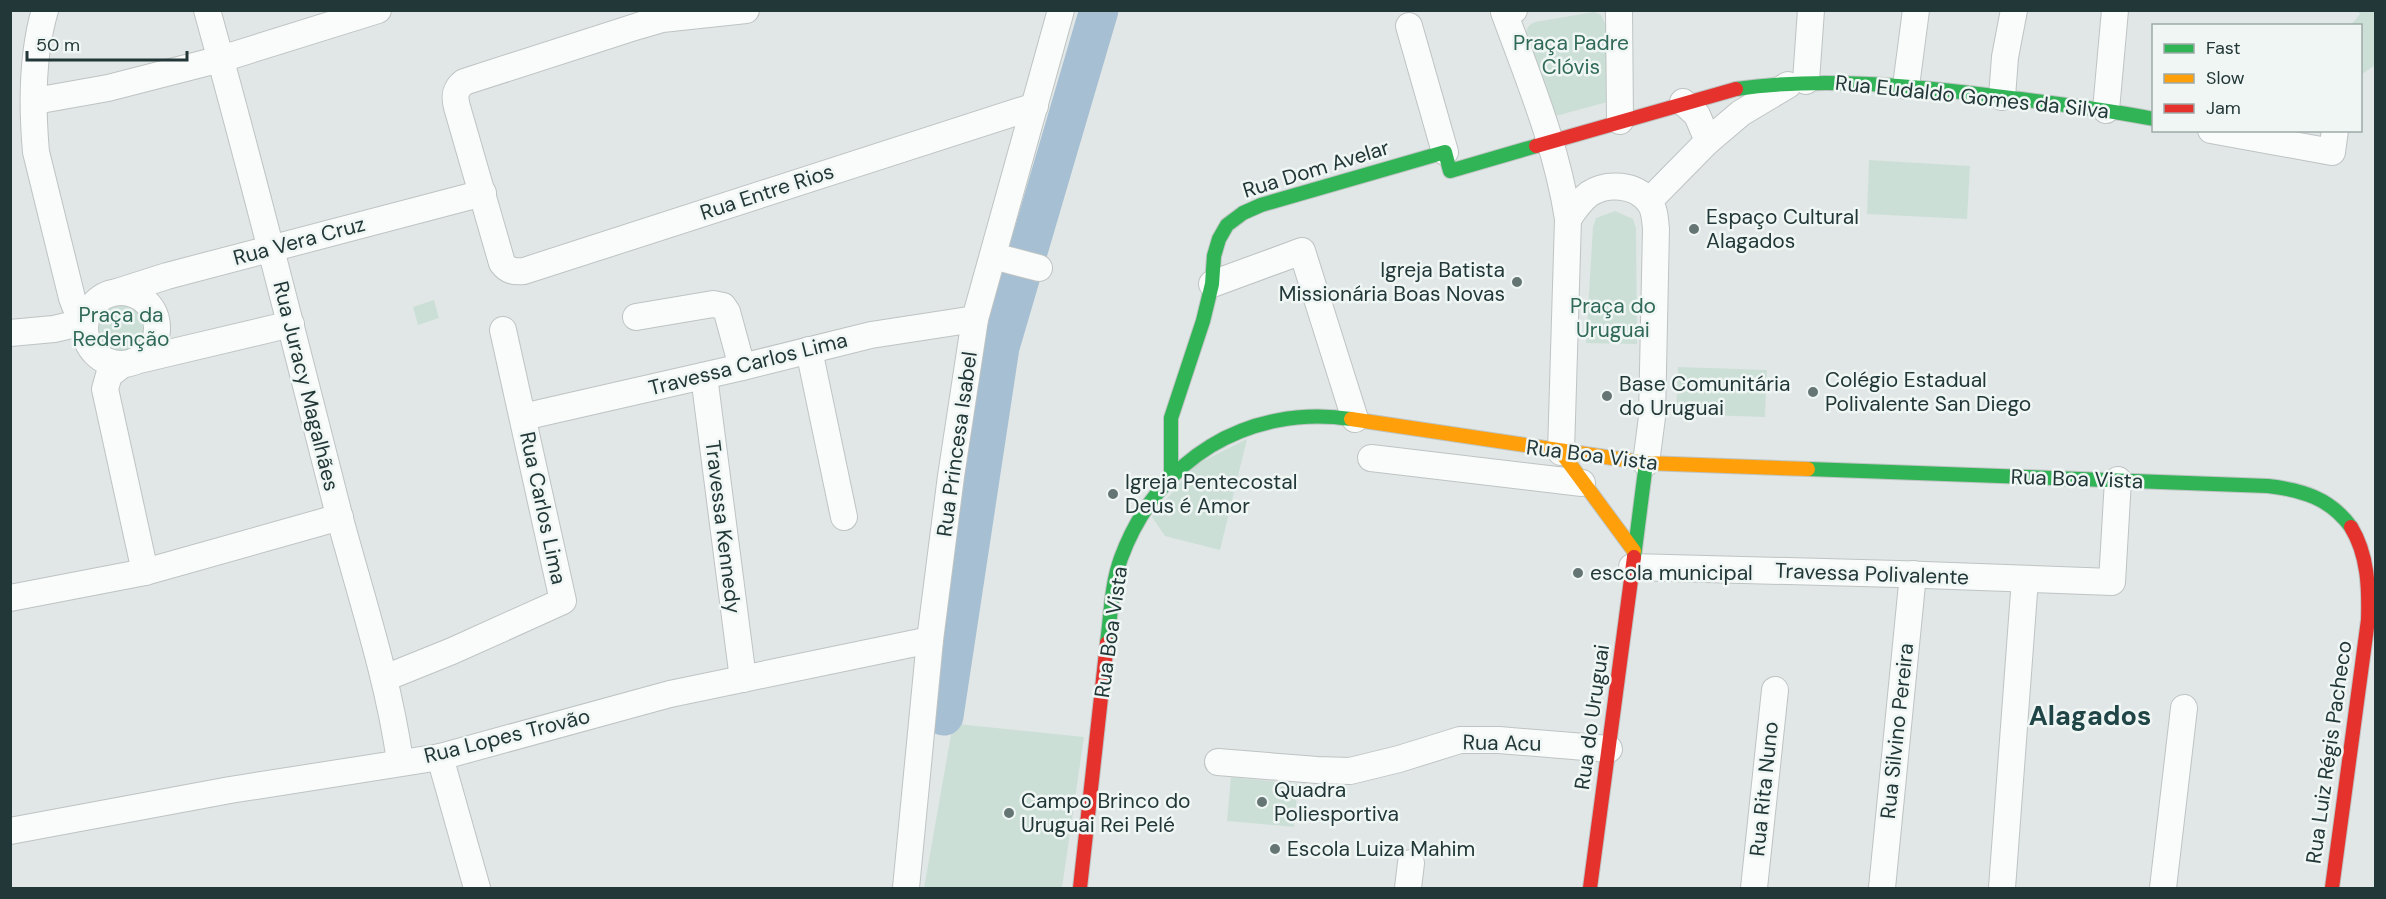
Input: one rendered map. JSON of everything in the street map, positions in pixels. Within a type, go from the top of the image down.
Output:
[{"type":"main road","name":"Rua Eudaldo Gomes da Silva","points":[[1550,140],[1744,87],[1798,83],[1906,86],[2106,110],[2152,119]]},
{"type":"main road","points":[[1445,152],[1450,171],[1550,140]]},
{"type":"main road","name":"Rua Dom Avelar","points":[[1171,473],[1171,418],[1203,321],[1212,284],[1214,256],[1219,239],[1227,225],[1243,213],[1261,205],[1445,152]]},
{"type":"main road","name":"Rua Boa Vista","points":[[1080,888],[1113,594],[1118,571],[1133,528],[1150,499],[1171,473],[1199,451],[1230,435],[1292,417],[1321,415],[1355,419],[1561,452],[1646,463],[2268,486],[2295,489],[2317,496],[2334,507],[2347,521],[2359,540],[2369,588],[2367,621]]},
{"type":"main road","points":[[1561,452],[1633,559]]},
{"type":"main road","name":"Rua do Uruguai","points":[[1590,888],[1646,463]]},
{"type":"main road","name":"Rua Luiz Régis Pacheco","points":[[2331,888],[2367,621]]},
{"type":"street","points":[[45,10],[40,26],[35,101],[36,152],[72,298],[86,326],[92,351],[121,367],[291,324]]},
{"type":"street","name":"Rua Juracy Magalhães","points":[[207,10],[340,517],[385,678],[400,761]]},
{"type":"street","points":[[35,101],[108,88],[221,59],[378,10]]},
{"type":"street","points":[[483,193],[455,99],[458,87],[464,82],[662,20],[746,10]]},
{"type":"street","name":"Rua Princesa Isabel","points":[[906,888],[930,640],[951,476],[975,320],[1061,10]]},
{"type":"street","points":[[1619,10],[1620,121]]},
{"type":"street","points":[[1649,201],[1708,141],[1741,112],[1798,83],[1811,10]]},
{"type":"street","points":[[1906,86],[1916,10]]},
{"type":"street","points":[[2002,97],[2005,57],[2014,10]]},
{"type":"street","points":[[2106,110],[2115,10]]},
{"type":"street","points":[[1509,11],[1550,140],[1564,191],[1568,219],[1561,452]]},
{"type":"street","points":[[1409,26],[1445,152]]},
{"type":"street","points":[[1683,102],[1697,115],[1708,141]]},
{"type":"street","name":"Rua Entre Rios","points":[[483,193],[502,263],[506,269],[514,272],[524,271],[1035,106]]},
{"type":"street","points":[[2233,132],[2333,141]]},
{"type":"street","points":[[1568,219],[1579,203],[1590,193],[1618,186],[1635,191],[1649,201],[1654,214],[1656,229],[1652,417],[1646,463]]},
{"type":"street","name":"Rua Vera Cruz","points":[[117,292],[167,276],[483,193]]},
{"type":"street","points":[[1212,284],[1302,251],[1355,419]]},
{"type":"street","points":[[993,256],[1039,268]]},
{"type":"street","points":[[86,326],[96,303],[105,296],[117,292],[130,293],[142,299],[151,308],[156,321],[157,333],[152,346],[143,356],[121,367],[105,389],[145,572]]},
{"type":"street","points":[[636,317],[713,304],[723,306],[728,312],[742,367]]},
{"type":"street","name":"Travessa Carlos Lima","points":[[522,417],[910,327],[975,320]]},
{"type":"street","points":[[10,333],[86,326]]},
{"type":"street","name":"Rua Carlos Lima","points":[[385,678],[452,651],[563,601],[503,330]]},
{"type":"street","points":[[809,350],[844,517]]},
{"type":"street","name":"Travessa Kennedy","points":[[704,376],[743,679]]},
{"type":"street","name":"Rua Boa Vista","points":[[1371,458],[1582,483]]},
{"type":"street","name":"Travessa Polivalente","points":[[1633,559],[2112,582],[2118,480]]},
{"type":"street","points":[[10,598],[145,572],[340,517]]},
{"type":"street","name":"Rua Silvino Pereira","points":[[1882,888],[1913,574]]},
{"type":"street","points":[[2002,888],[2025,579]]},
{"type":"street","name":"Rua Lopes Trovão","points":[[10,831],[195,796],[400,761],[440,757],[670,694],[930,640]]},
{"type":"street","name":"Rua Rita Nuno","points":[[1754,888],[1775,690]]},
{"type":"street","points":[[2163,888],[2184,708]]},
{"type":"street","name":"Rua Acu","points":[[1218,762],[1350,771],[1460,740],[1499,740],[1609,749]]},
{"type":"street","points":[[440,757],[477,888]]},
{"type":"street","points":[[1408,888],[1411,863]]},
{"type":"green space","points":[[2357,11],[2375,11],[2375,65],[2362,74],[2362,24],[2352,24],[2360,14]]},
{"type":"green space","name":"Praça Padre Clóvis","points":[[1594,12],[1601,15],[1606,25],[1611,101],[1552,117],[1526,39],[1527,29],[1535,22]]},
{"type":"green space","points":[[1869,160],[1970,166],[1967,219],[1867,214]]},
{"type":"green space","name":"Praça do Uruguai","points":[[1615,211],[1633,219],[1636,228],[1637,344],[1586,343],[1593,227],[1596,218]]},
{"type":"green space","points":[[434,300],[439,318],[418,325],[413,307]]},
{"type":"green space","name":"Praça da Redenção","points":[[115,302],[125,302],[138,309],[145,322],[145,332],[138,345],[125,352],[115,352],[106,348],[99,341],[95,332],[95,322],[99,313],[106,306]]},
{"type":"green space","points":[[1678,367],[1767,370],[1765,417],[1676,414]]},
{"type":"green space","points":[[1247,439],[1220,550],[1165,536],[1152,517],[1195,465]]},
{"type":"green space","name":"Campo Brinco do Uruguai Rei Pelé","points":[[958,724],[1084,737],[1062,888],[924,888],[952,729],[958,729]]},
{"type":"green space","name":"Quadra Poliesportiva","points":[[1231,777],[1298,784],[1294,827],[1227,821]]},
{"type":"waterway","points":[[944,716],[1000,347],[1099,10]]},
{"type":"traffic: fast","points":[[1736,89],[1798,83],[1892,86],[1955,91],[2152,119]]},
{"type":"traffic: fast","points":[[1171,473],[1171,418],[1203,321],[1212,284],[1214,256],[1219,239],[1227,225],[1243,213],[1261,205],[1445,152],[1450,171],[1536,146]]},
{"type":"traffic: fast","points":[[1107,643],[1113,589],[1121,558],[1137,523],[1158,493],[1182,467],[1211,446],[1242,431],[1276,421],[1313,417],[1351,419]]},
{"type":"traffic: fast","points":[[1634,557],[1646,463]]},
{"type":"traffic: fast","points":[[1808,469],[2268,486],[2314,497],[2334,509],[2351,527]]},
{"type":"traffic: slow","points":[[1351,419],[1646,463],[1808,469]]},
{"type":"traffic: slow","points":[[1561,452],[1634,551]]},
{"type":"traffic: jam","points":[[1536,146],[1736,89]]},
{"type":"traffic: jam","points":[[2332,888],[2368,620],[2368,584],[2364,560],[2351,527]]},
{"type":"traffic: jam","points":[[1590,888],[1634,557]]},
{"type":"traffic: jam","points":[[1080,888],[1107,643]]},
{"type":"place","name":"Espaço Cultural Alagados","points":[[1694,229]]},
{"type":"place","name":"Igreja Batista Missionária Boas Novas","points":[[1517,282]]},
{"type":"place","name":"Colégio Estadual Polivalente San Diego","points":[[1813,392]]},
{"type":"place","name":"Base Comunitária do Uruguai","points":[[1607,396]]},
{"type":"place","name":"Igreja Pentecostal Deus é Amor","points":[[1113,494]]},
{"type":"place","name":"escola municipal","points":[[1578,573]]},
{"type":"place","name":"Quadra Poliesportiva","points":[[1262,802]]},
{"type":"place","name":"Campo Brinco do Uruguai Rei Pelé","points":[[1009,813]]},
{"type":"place","name":"Escola Luiza Mahim","points":[[1275,849]]},
{"type":"district","name":"Alagados","points":[[2090,716]]}]
